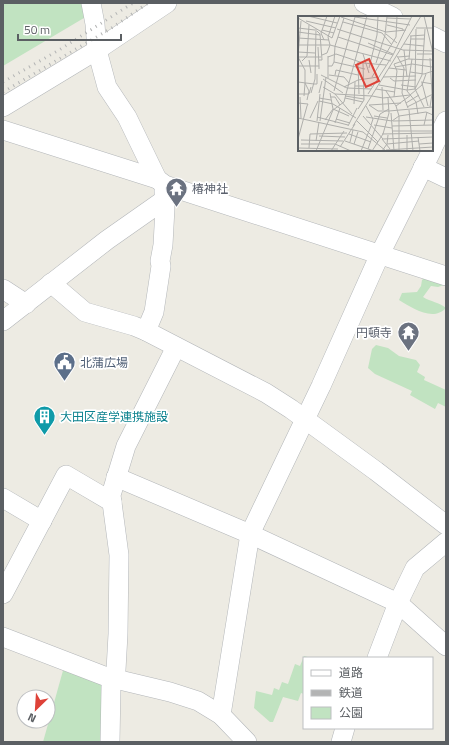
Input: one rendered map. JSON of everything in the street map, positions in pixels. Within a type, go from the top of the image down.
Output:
[{"type":"street","points":[[91,3],[96,24],[97,50],[107,88],[127,117],[162,188],[163,245],[160,261],[161,266],[154,312],[146,331]]},
{"type":"street","points":[[3,107],[97,50],[167,3]]},
{"type":"street","points":[[366,3],[391,16]]},
{"type":"street","points":[[433,36],[446,43]]},
{"type":"street","points":[[433,148],[446,121]]},
{"type":"street","points":[[3,130],[162,188],[258,216],[446,276]]},
{"type":"street","points":[[221,715],[250,534],[380,254],[431,151]]},
{"type":"street","points":[[423,167],[446,178]]},
{"type":"street","points":[[3,322],[107,240],[162,188]]},
{"type":"street","points":[[51,283],[85,312],[134,326],[146,331],[266,393],[376,471],[446,525]]},
{"type":"street","points":[[3,289],[26,304]]},
{"type":"street","points":[[110,742],[111,688],[116,670],[118,634],[119,555],[111,494],[126,446],[176,347]]},
{"type":"street","points":[[3,594],[66,475],[112,502]]},
{"type":"street","points":[[116,477],[250,534],[398,603],[446,646]]},
{"type":"street","points":[[3,498],[42,521]]},
{"type":"street","points":[[377,657],[398,603],[415,568],[446,542]]},
{"type":"street","points":[[3,637],[114,679],[170,692],[198,701],[221,715],[247,742]]},
{"type":"street","points":[[341,742],[345,729]]},
{"type":"green space","points":[[3,3],[85,3],[89,15],[3,66]]},
{"type":"green space","points":[[426,276],[444,285],[438,287],[431,286],[423,297],[441,304],[446,308],[435,314],[429,314],[416,310],[399,300],[402,293],[417,292],[421,286],[422,280]]},
{"type":"green space","points":[[376,345],[388,348],[399,356],[416,360],[420,365],[417,372],[425,377],[424,380],[446,390],[446,407],[438,403],[435,409],[410,395],[412,391],[375,374],[368,368],[372,349]]},
{"type":"green space","points":[[303,658],[303,694],[301,693],[298,701],[283,697],[273,722],[270,722],[254,708],[256,691],[272,695],[274,688],[279,690],[282,682],[288,684],[295,664],[300,666]]},
{"type":"green space","points":[[64,667],[107,686],[104,742],[43,742],[47,729],[56,729],[56,696]]},
{"type":"railway","points":[[3,82],[59,50],[133,3]]},
{"type":"railway","points":[[3,92],[110,29],[148,3]]},
{"type":"place","name":"椿神社","points":[[177,208]]},
{"type":"place","name":"円頓寺","points":[[408,352]]},
{"type":"place","name":"北蒲広場","points":[[64,382]]},
{"type":"place","name":"大田区産学連携施設","points":[[44,436]]}]
